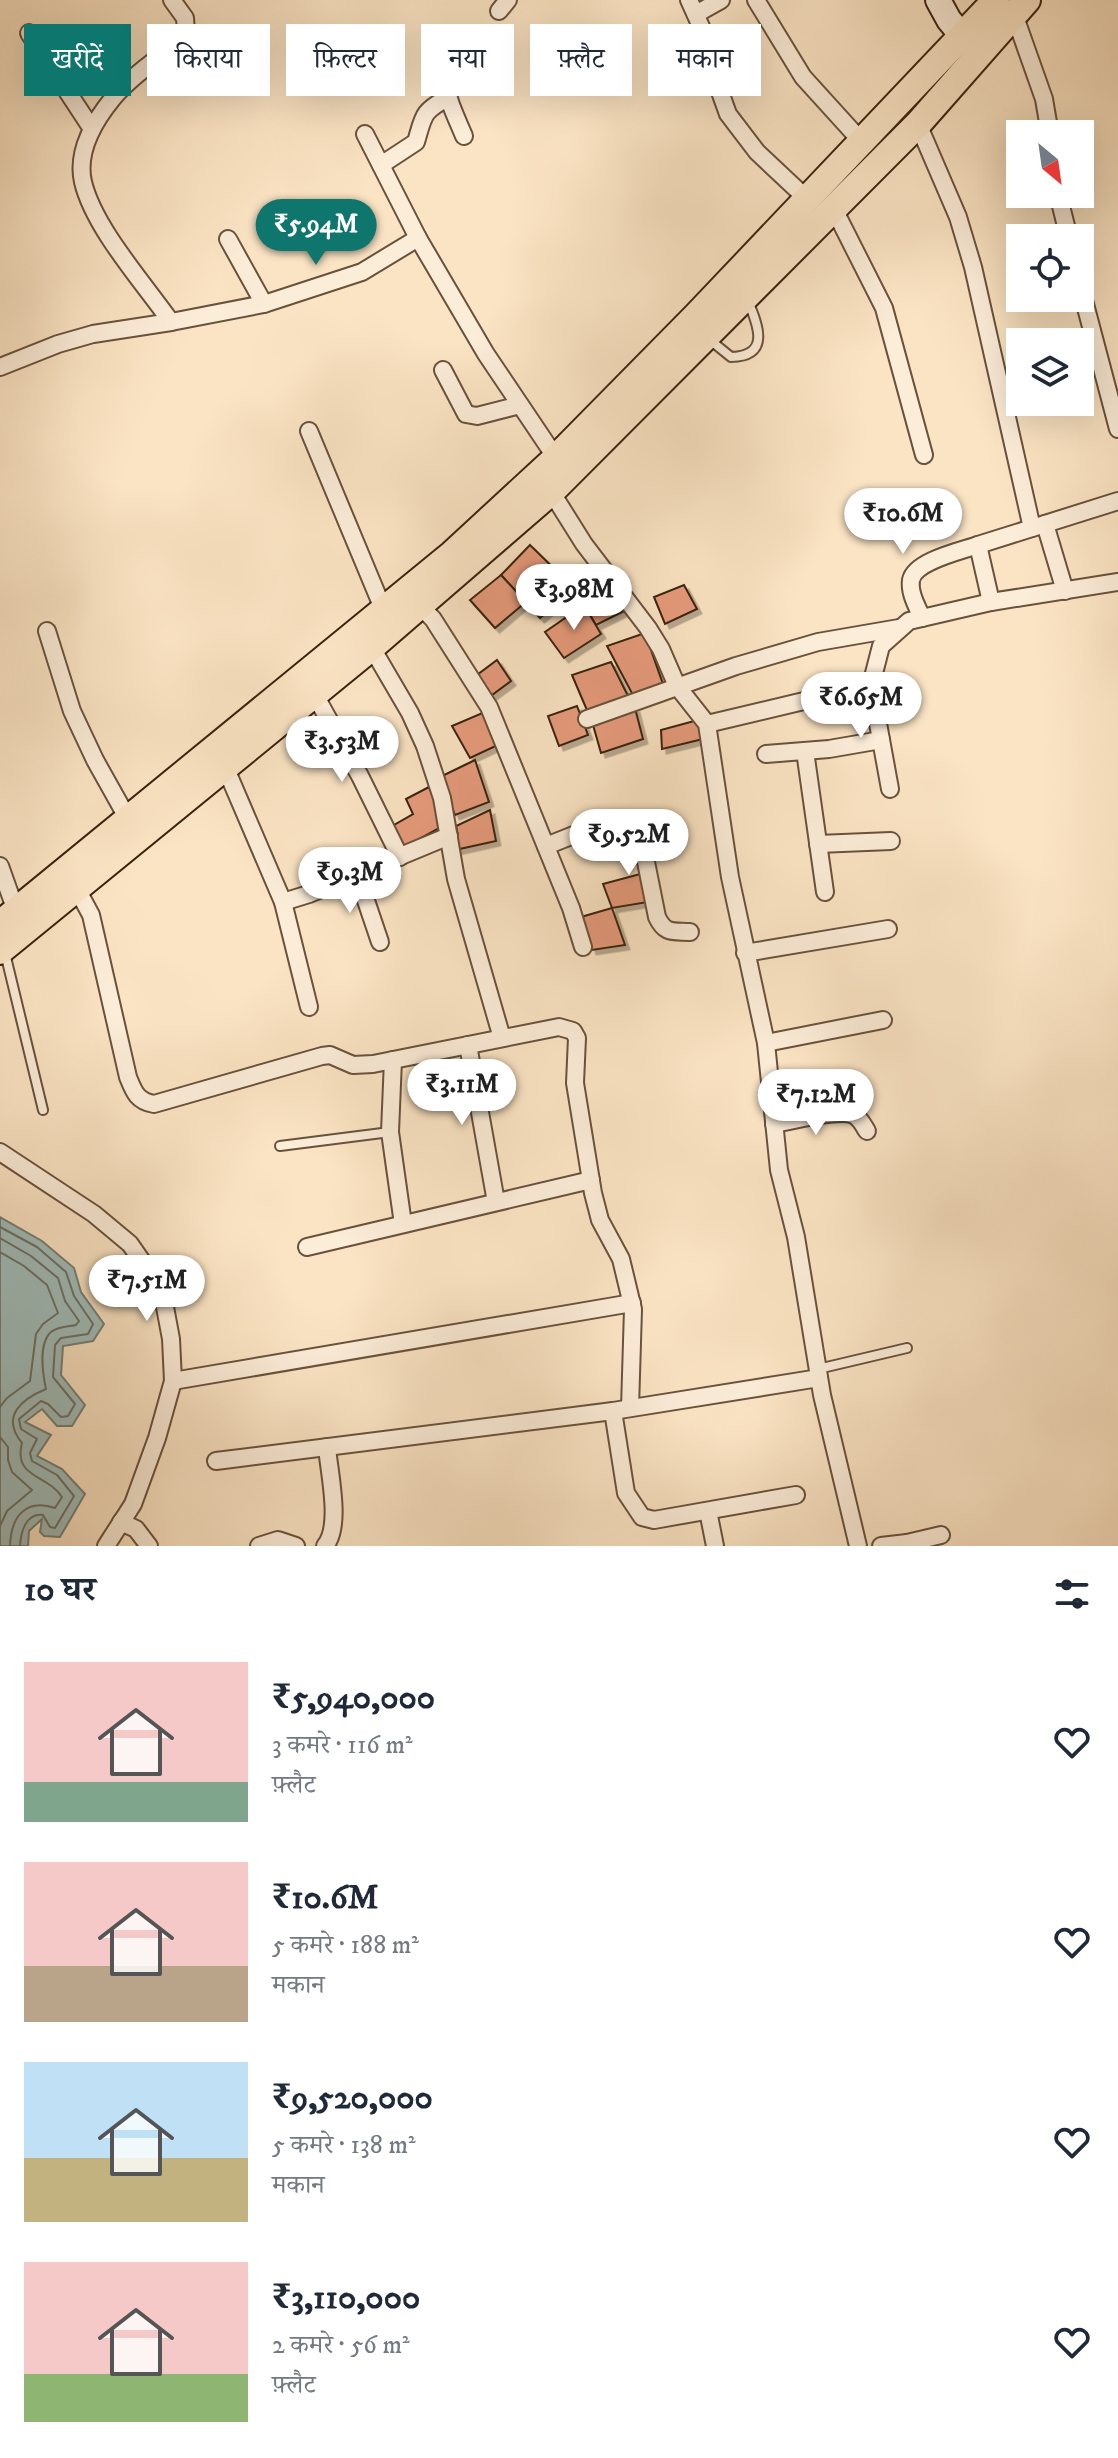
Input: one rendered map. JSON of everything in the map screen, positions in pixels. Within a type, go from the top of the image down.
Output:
[{"type":"main road","points":[[698,335],[807,199],[862,142],[1012,5]]},
{"type":"main road","points":[[9,930],[128,819],[420,606],[549,474],[698,335],[746,297],[918,124],[970,45]]},
{"type":"main road","points":[[9,930],[77,889],[315,695],[364,645],[384,611],[549,474]]},
{"type":"street","points":[[171,322],[109,236],[92,205],[83,180],[83,159],[92,129],[113,98],[141,69],[186,32],[185,18],[172,0]]},
{"type":"street","points":[[721,0],[693,7],[728,114],[757,152],[807,199]]},
{"type":"street","points":[[756,0],[803,77],[862,142]]},
{"type":"street","points":[[938,0],[970,45]]},
{"type":"street","points":[[1012,5],[1044,99],[1048,120]]},
{"type":"street","points":[[70,96],[92,129]]},
{"type":"street","points":[[381,165],[416,142],[427,109],[447,98],[464,136]]},
{"type":"street","points":[[918,124],[958,217],[1039,526],[1065,591]]},
{"type":"street","points":[[365,134],[418,238],[486,354],[520,405],[549,474],[584,544],[661,649],[677,686],[707,724],[730,877],[766,1043],[779,1170],[796,1237],[818,1374],[858,1546]]},
{"type":"street","points":[[834,209],[884,308],[924,455]]},
{"type":"street","points":[[0,367],[93,334],[264,304],[362,272],[418,238]]},
{"type":"street","points":[[228,239],[264,304]]},
{"type":"street","points":[[1087,312],[1118,429]]},
{"type":"street","points":[[443,370],[466,414],[477,416],[520,405]]},
{"type":"street","points":[[309,431],[384,611]]},
{"type":"street","points":[[922,618],[911,583],[914,572],[923,565],[1118,501]]},
{"type":"street","points":[[978,545],[991,602]]},
{"type":"street","points":[[890,789],[871,685],[881,646],[909,621],[991,602],[1118,582]]},
{"type":"street","points":[[420,606],[438,626],[489,707],[571,908],[583,947]]},
{"type":"street","points":[[587,719],[677,686],[818,642],[901,628]]},
{"type":"street","points":[[47,631],[72,711],[128,819]]},
{"type":"street","points":[[364,645],[410,713],[425,746],[442,798],[456,879],[502,1038]]},
{"type":"street","points":[[707,724],[871,685]]},
{"type":"street","points":[[315,695],[400,857]]},
{"type":"street","points":[[766,754],[881,740]]},
{"type":"street","points":[[805,751],[825,892]]},
{"type":"street","points":[[226,769],[283,902],[309,1007]]},
{"type":"street","points":[[546,846],[614,819],[635,822],[640,832],[657,917],[667,930],[690,932]]},
{"type":"street","points":[[283,902],[449,836]]},
{"type":"street","points":[[818,844],[891,841]]},
{"type":"street","points":[[0,866],[9,930]]},
{"type":"street","points":[[357,874],[380,942]]},
{"type":"street","points":[[77,889],[91,915],[128,1077],[136,1096],[144,1102],[154,1104],[322,1056],[330,1055],[353,1065],[559,1027],[573,1031],[577,1038],[575,1083],[591,1180],[600,1220],[621,1259],[632,1303],[634,1341],[630,1408]]},
{"type":"street","points":[[745,953],[888,929]]},
{"type":"street","points":[[766,1043],[883,1020]]},
{"type":"street","points":[[468,1045],[496,1202]]},
{"type":"street","points":[[393,1060],[390,1132],[403,1224]]},
{"type":"street","points":[[774,1124],[836,1113],[851,1114],[867,1131]]},
{"type":"street","points":[[0,1152],[94,1214],[130,1244],[155,1280],[165,1307],[171,1339],[173,1381],[133,1504],[106,1546]]},
{"type":"street","points":[[307,1247],[591,1180]]},
{"type":"street","points":[[173,1381],[632,1303]]},
{"type":"street","points":[[216,1461],[613,1411],[818,1374]]},
{"type":"street","points":[[613,1411],[626,1493],[642,1517],[654,1520],[796,1495]]},
{"type":"street","points":[[325,1546],[331,1539],[334,1525],[327,1447]]},
{"type":"street","points":[[708,1511],[715,1546]]},
{"type":"street","points":[[121,1522],[136,1529],[149,1546]]},
{"type":"street","points":[[881,1546],[908,1544],[941,1535]]},
{"type":"street","points":[[259,1546],[278,1540],[296,1546]]},
{"type":"lane","points":[[698,335],[731,357],[749,352],[760,337],[746,297]]},
{"type":"lane","points":[[9,930],[43,1110]]},
{"type":"lane","points":[[280,1146],[390,1132]]},
{"type":"lane","points":[[818,1374],[907,1348]]},
{"type":"water","points":[[0,1217],[42,1241],[74,1268],[81,1292],[104,1324],[93,1341],[63,1346],[61,1375],[85,1405],[72,1426],[57,1426],[42,1409],[25,1422],[51,1435],[37,1456],[62,1469],[85,1494],[60,1537],[44,1536],[40,1532],[42,1519],[29,1531],[28,1546],[0,1546]]},
{"type":"building","points":[[530,545],[574,588],[540,618],[501,575]]},
{"type":"building","points":[[501,575],[526,602],[495,628],[470,600]]},
{"type":"building","points":[[684,585],[697,609],[665,624],[654,597]]},
{"type":"building","points":[[610,587],[626,610],[596,625],[584,605]]},
{"type":"building","points":[[584,605],[601,634],[564,658],[545,632]]},
{"type":"building","points":[[645,633],[664,687],[635,699],[607,646]]},
{"type":"building","points":[[497,660],[511,681],[488,698],[473,678]]},
{"type":"building","points":[[611,662],[631,702],[589,715],[572,675]]},
{"type":"building","points":[[577,706],[588,735],[559,746],[548,716]]},
{"type":"building","points":[[635,708],[643,739],[601,753],[591,718]]},
{"type":"building","points":[[487,711],[500,744],[470,758],[452,726]]},
{"type":"building","points":[[698,720],[703,739],[662,749],[661,730]]},
{"type":"building","points":[[475,760],[489,802],[455,815],[440,777]]},
{"type":"building","points":[[429,787],[445,825],[401,849],[387,829],[413,814],[406,799]]},
{"type":"building","points":[[490,810],[496,841],[455,850],[452,837],[458,835],[456,826]]},
{"type":"building","points":[[644,873],[648,902],[612,908],[603,884]]},
{"type":"building","points":[[612,908],[625,945],[592,950],[581,917]]}]
